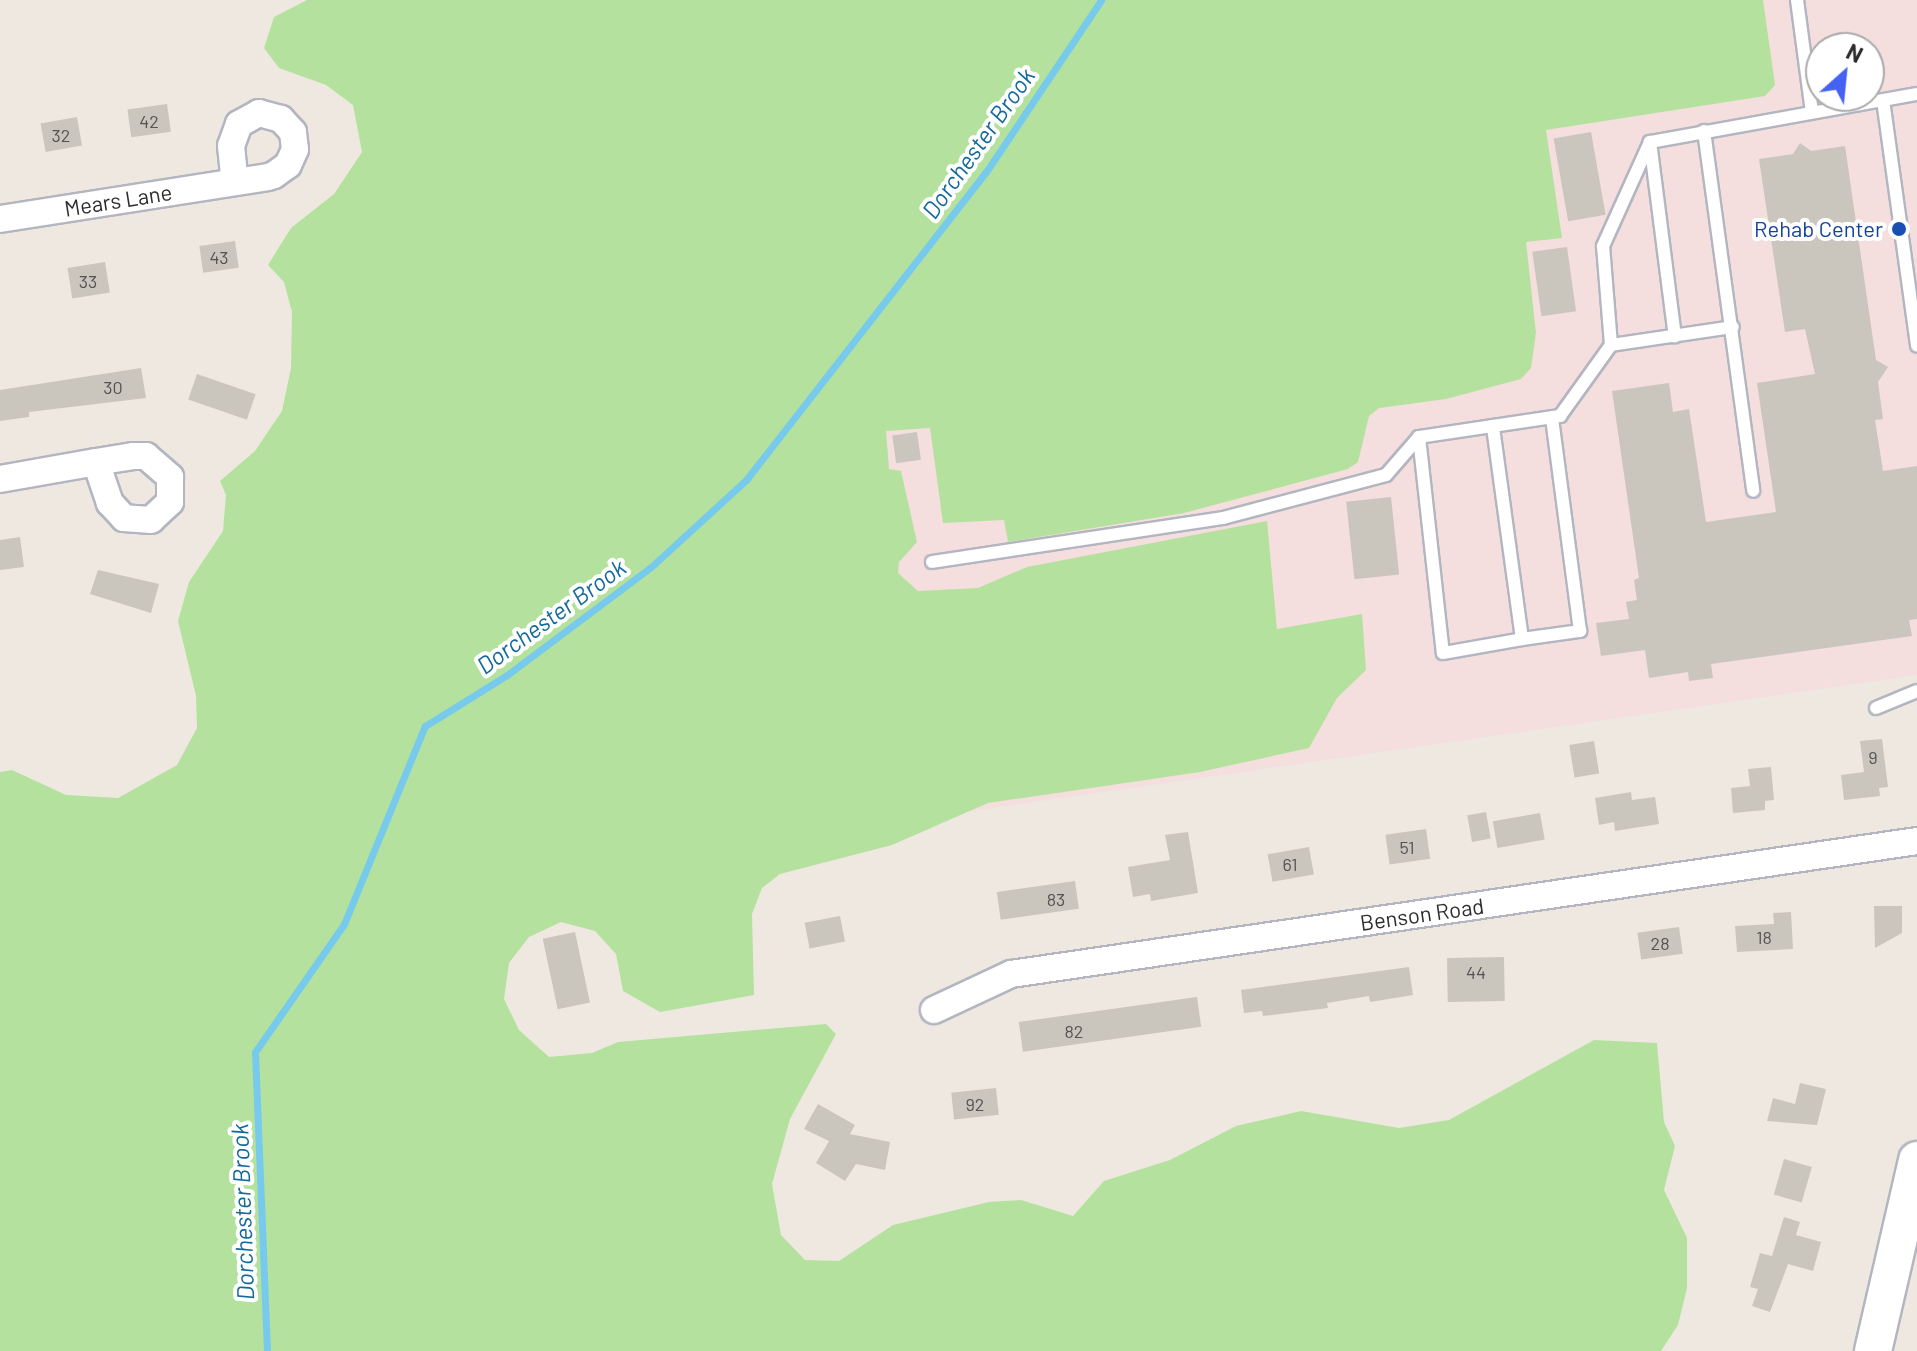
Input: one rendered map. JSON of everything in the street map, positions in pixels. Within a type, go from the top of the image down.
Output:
[{"type":"main road","points":[[1873,1351],[1917,1160]]},
{"type":"street","name":"Mears Lane","points":[[0,219],[235,182]]},
{"type":"street","points":[[0,479],[96,462]]},
{"type":"street","name":"Benson Road","points":[[934,1010],[1011,974],[1917,841]]},
{"type":"lane","points":[[1797,0],[1805,60]]},
{"type":"lane","points":[[1885,100],[1917,94]]},
{"type":"lane","points":[[1650,142],[1812,112]]},
{"type":"lane","points":[[1885,112],[1912,282],[1916,341]]},
{"type":"lane","points":[[1704,131],[1753,491]]},
{"type":"lane","points":[[1650,142],[1675,336]]},
{"type":"lane","points":[[932,562],[1223,518],[1386,475],[1419,437],[1560,416],[1611,345],[1603,246],[1650,142]]},
{"type":"lane","points":[[1611,345],[1733,327]]},
{"type":"lane","points":[[1419,437],[1443,653],[1580,631],[1552,418]]},
{"type":"lane","points":[[1493,426],[1522,639]]},
{"type":"lane","points":[[1876,708],[1917,691]]},
{"type":"shaded area","points":[[1121,0],[1917,0],[1917,675],[713,848],[1020,15]]},
{"type":"green space","points":[[307,0],[1763,0],[1775,85],[1765,96],[1546,130],[1562,238],[1526,242],[1536,333],[1531,368],[1521,379],[1446,399],[1379,408],[1369,416],[1358,462],[1348,469],[1184,513],[1008,542],[1004,520],[943,523],[930,428],[886,431],[889,469],[901,471],[917,542],[899,562],[898,573],[918,591],[978,588],[1027,567],[1267,521],[1277,629],[1362,614],[1366,670],[1337,698],[1309,748],[1200,772],[988,803],[892,845],[780,874],[762,888],[752,914],[754,995],[660,1012],[623,991],[616,954],[595,931],[561,922],[529,937],[509,963],[504,999],[519,1030],[549,1057],[592,1053],[618,1042],[826,1024],[836,1034],[790,1119],[772,1184],[781,1235],[805,1260],[839,1261],[893,1225],[989,1202],[1021,1200],[1073,1216],[1104,1181],[1170,1160],[1236,1126],[1301,1111],[1399,1128],[1449,1120],[1594,1040],[1657,1043],[1664,1122],[1675,1146],[1664,1190],[1687,1238],[1687,1288],[1678,1325],[1661,1351],[0,1351],[0,772],[12,770],[66,795],[118,798],[177,765],[197,728],[196,696],[178,621],[189,582],[223,531],[226,495],[220,481],[255,451],[282,411],[291,368],[292,312],[284,282],[268,265],[291,228],[334,194],[362,152],[353,105],[326,85],[279,68],[264,48],[274,17]]},
{"type":"building","points":[[167,104],[171,132],[131,137],[127,110]]},
{"type":"building","points":[[77,117],[82,146],[46,152],[41,123]]},
{"type":"building","points":[[1591,132],[1606,215],[1568,221],[1554,139]]},
{"type":"building","points":[[1800,143],[1811,151],[1845,146],[1876,360],[1888,367],[1878,382],[1883,419],[1875,420],[1883,471],[1917,466],[1917,619],[1909,620],[1912,636],[1711,664],[1713,678],[1689,681],[1688,672],[1649,678],[1645,650],[1601,656],[1596,623],[1629,619],[1626,602],[1637,600],[1634,580],[1639,578],[1612,391],[1669,383],[1673,412],[1689,409],[1706,522],[1776,512],[1757,383],[1815,374],[1805,329],[1785,332],[1759,159],[1793,154]]},
{"type":"building","points":[[235,241],[239,268],[203,273],[199,246]]},
{"type":"building","points":[[1567,247],[1576,311],[1541,316],[1532,252]]},
{"type":"building","points":[[105,262],[110,293],[72,299],[67,268]]},
{"type":"building","points":[[141,368],[146,398],[29,412],[29,417],[0,421],[0,390]]},
{"type":"building","points":[[197,374],[256,394],[247,420],[188,400]]},
{"type":"building","points":[[917,432],[921,460],[896,463],[892,435]]},
{"type":"building","points":[[1391,497],[1399,575],[1354,579],[1346,502]]},
{"type":"building","points":[[20,537],[24,567],[0,570],[0,540]]},
{"type":"building","points":[[98,570],[159,584],[151,613],[90,594]]},
{"type":"building","points":[[1882,739],[1888,787],[1879,788],[1880,796],[1844,800],[1841,775],[1864,772],[1860,741]]},
{"type":"building","points":[[1594,741],[1599,774],[1574,778],[1569,745]]},
{"type":"building","points":[[1771,767],[1774,800],[1765,801],[1765,810],[1733,813],[1731,788],[1750,786],[1748,769]]},
{"type":"building","points":[[1631,792],[1632,800],[1655,797],[1659,824],[1615,831],[1614,822],[1599,825],[1595,798]]},
{"type":"building","points":[[1486,812],[1491,839],[1472,842],[1467,815]]},
{"type":"building","points":[[1540,813],[1545,840],[1497,848],[1493,821]]},
{"type":"building","points":[[1426,829],[1430,859],[1390,864],[1385,835]]},
{"type":"building","points":[[1188,832],[1198,893],[1151,901],[1150,894],[1133,897],[1128,867],[1170,860],[1165,835]]},
{"type":"building","points":[[1309,847],[1314,875],[1273,882],[1268,854]]},
{"type":"building","points":[[1075,881],[1079,909],[1001,920],[997,892]]},
{"type":"building","points":[[1874,906],[1902,906],[1902,933],[1875,948]]},
{"type":"building","points":[[1791,912],[1793,949],[1737,952],[1735,926],[1774,924],[1773,913]]},
{"type":"building","points":[[840,916],[845,942],[810,948],[805,923]]},
{"type":"building","points":[[1679,927],[1683,954],[1641,960],[1637,933]]},
{"type":"building","points":[[575,932],[590,1002],[558,1009],[543,939]]},
{"type":"building","points":[[1504,957],[1505,1001],[1448,1002],[1447,958]]},
{"type":"building","points":[[1409,967],[1413,995],[1370,1002],[1369,996],[1327,1003],[1328,1008],[1263,1016],[1262,1011],[1244,1013],[1241,990]]},
{"type":"building","points":[[1197,997],[1201,1027],[1023,1052],[1019,1022]]},
{"type":"building","points":[[1800,1083],[1826,1089],[1817,1125],[1767,1121],[1773,1098],[1795,1104]]},
{"type":"building","points":[[996,1088],[999,1115],[954,1120],[951,1093]]},
{"type":"building","points":[[818,1104],[855,1125],[850,1134],[890,1142],[885,1170],[856,1164],[845,1181],[816,1163],[829,1141],[804,1129]]},
{"type":"building","points":[[1784,1159],[1812,1167],[1802,1203],[1774,1195]]},
{"type":"building","points":[[1784,1217],[1800,1222],[1796,1235],[1821,1242],[1813,1271],[1788,1264],[1770,1312],[1752,1306],[1758,1289],[1750,1287],[1760,1253],[1772,1256]]},
{"type":"waterway","name":"Dorchester Brook","points":[[267,1351],[255,1052],[344,924],[425,726],[507,675],[651,567],[746,480],[986,172],[1101,0]]},
{"type":"place","name":"Rehab Center","points":[[1899,229]]}]
